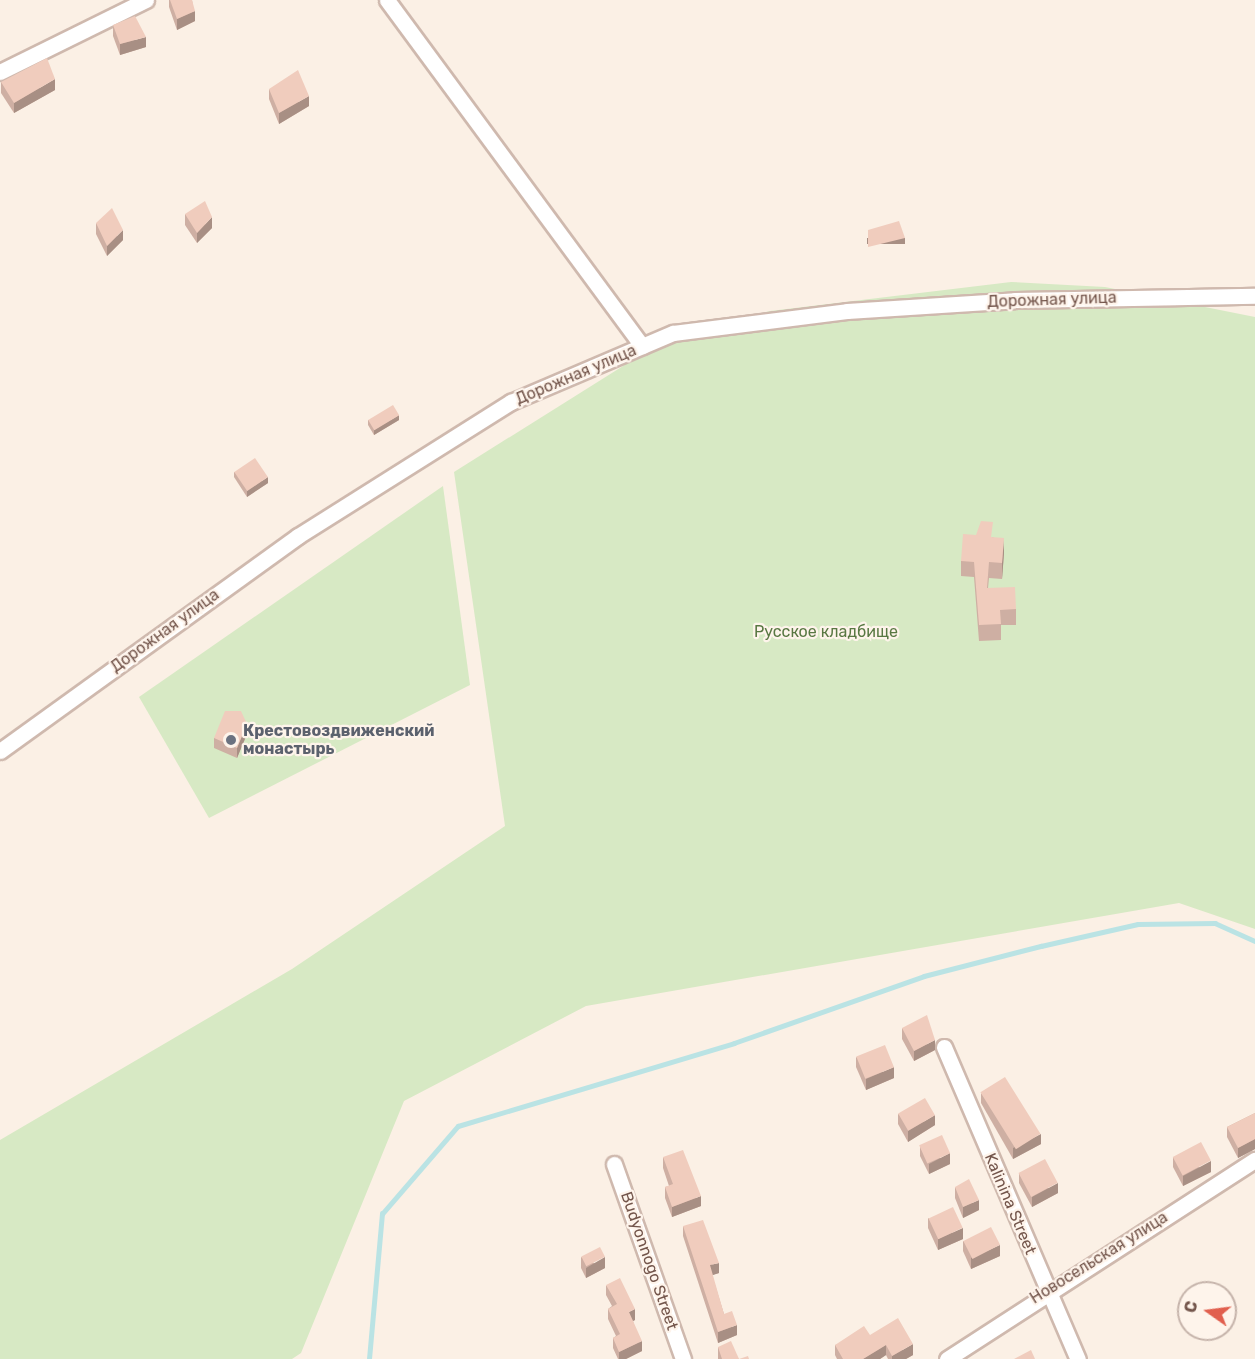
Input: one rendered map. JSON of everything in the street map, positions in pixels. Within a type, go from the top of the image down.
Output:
[{"type":"street","points":[[0,72],[146,0]]},
{"type":"street","points":[[387,0],[642,346]]},
{"type":"street","name":"Дорожная улица","points":[[0,750],[308,530],[511,402],[673,333],[847,311],[1015,300],[1255,296]]},
{"type":"street","name":"Kalinina Street","points":[[944,1047],[1077,1359]]},
{"type":"street","name":"Новосельская улица","points":[[947,1359],[1046,1290],[1255,1160]]},
{"type":"street","name":"Budyonnogo Street","points":[[614,1164],[683,1359]]},
{"type":"green space","name":"Русское кладбище","points":[[1011,282],[1105,287],[1255,317],[1255,929],[1179,903],[586,1006],[404,1101],[301,1353],[292,1359],[0,1359],[0,1140],[292,969],[505,826],[454,472],[674,334],[770,311]]},
{"type":"green space","points":[[443,486],[470,685],[209,818],[139,697]]},
{"type":"building","points":[[170,0],[192,0],[195,11],[177,19]]},
{"type":"building","points":[[135,16],[146,37],[120,44],[113,25]]},
{"type":"building","points":[[47,58],[55,79],[14,103],[1,82]]},
{"type":"building","points":[[298,70],[309,96],[279,113],[269,89]]},
{"type":"building","points":[[205,201],[212,217],[197,233],[185,214]]},
{"type":"building","points":[[112,208],[123,230],[107,246],[96,223]]},
{"type":"building","points":[[899,221],[905,238],[868,247],[868,230]]},
{"type":"building","points":[[393,405],[399,415],[374,430],[368,420]]},
{"type":"building","points":[[255,458],[268,477],[247,491],[234,472]]},
{"type":"building","points":[[981,521],[993,522],[991,537],[1004,538],[1002,563],[989,562],[987,588],[1015,587],[1016,609],[1000,610],[1001,624],[979,625],[974,562],[961,561],[963,534],[976,535]]},
{"type":"building","points":[[225,711],[241,711],[247,724],[237,748],[214,738]]},
{"type":"building","points":[[927,1015],[935,1040],[914,1051],[902,1028]]},
{"type":"building","points":[[885,1045],[894,1067],[865,1079],[856,1057]]},
{"type":"building","points":[[1005,1077],[1041,1134],[1016,1149],[980,1092]]},
{"type":"building","points":[[925,1098],[935,1115],[908,1131],[898,1114]]},
{"type":"building","points":[[1255,1113],[1255,1139],[1238,1148],[1227,1127]]},
{"type":"building","points":[[942,1135],[950,1153],[927,1163],[919,1145]]},
{"type":"building","points":[[1201,1142],[1211,1161],[1183,1176],[1173,1157]]},
{"type":"building","points":[[683,1150],[701,1196],[672,1207],[665,1187],[673,1184],[663,1157]]},
{"type":"building","points":[[1045,1159],[1058,1183],[1031,1197],[1019,1173]]},
{"type":"building","points":[[969,1179],[979,1200],[963,1207],[955,1187]]},
{"type":"building","points":[[953,1207],[963,1228],[938,1239],[929,1218]]},
{"type":"building","points":[[703,1220],[719,1263],[710,1265],[724,1314],[732,1311],[737,1325],[718,1332],[683,1226]]},
{"type":"building","points":[[991,1227],[1000,1245],[972,1259],[963,1241]]},
{"type":"building","points":[[600,1247],[605,1257],[586,1266],[581,1257]]},
{"type":"building","points":[[620,1278],[635,1309],[629,1312],[642,1341],[619,1352],[613,1338],[620,1334],[608,1309],[617,1304],[606,1285]]},
{"type":"building","points":[[898,1318],[913,1344],[892,1356],[886,1345],[863,1359],[843,1359],[835,1345],[864,1326],[870,1335]]},
{"type":"building","points":[[731,1341],[739,1359],[722,1359],[718,1347]]},
{"type":"building","points":[[1031,1350],[1035,1359],[1014,1359]]},
{"type":"waterway","points":[[369,1359],[382,1214],[458,1126],[734,1043],[924,976],[1041,946],[1138,924],[1215,923],[1255,941]]},
{"type":"place","name":"Крестовоздвиженский монастырь","points":[[231,740]]}]
